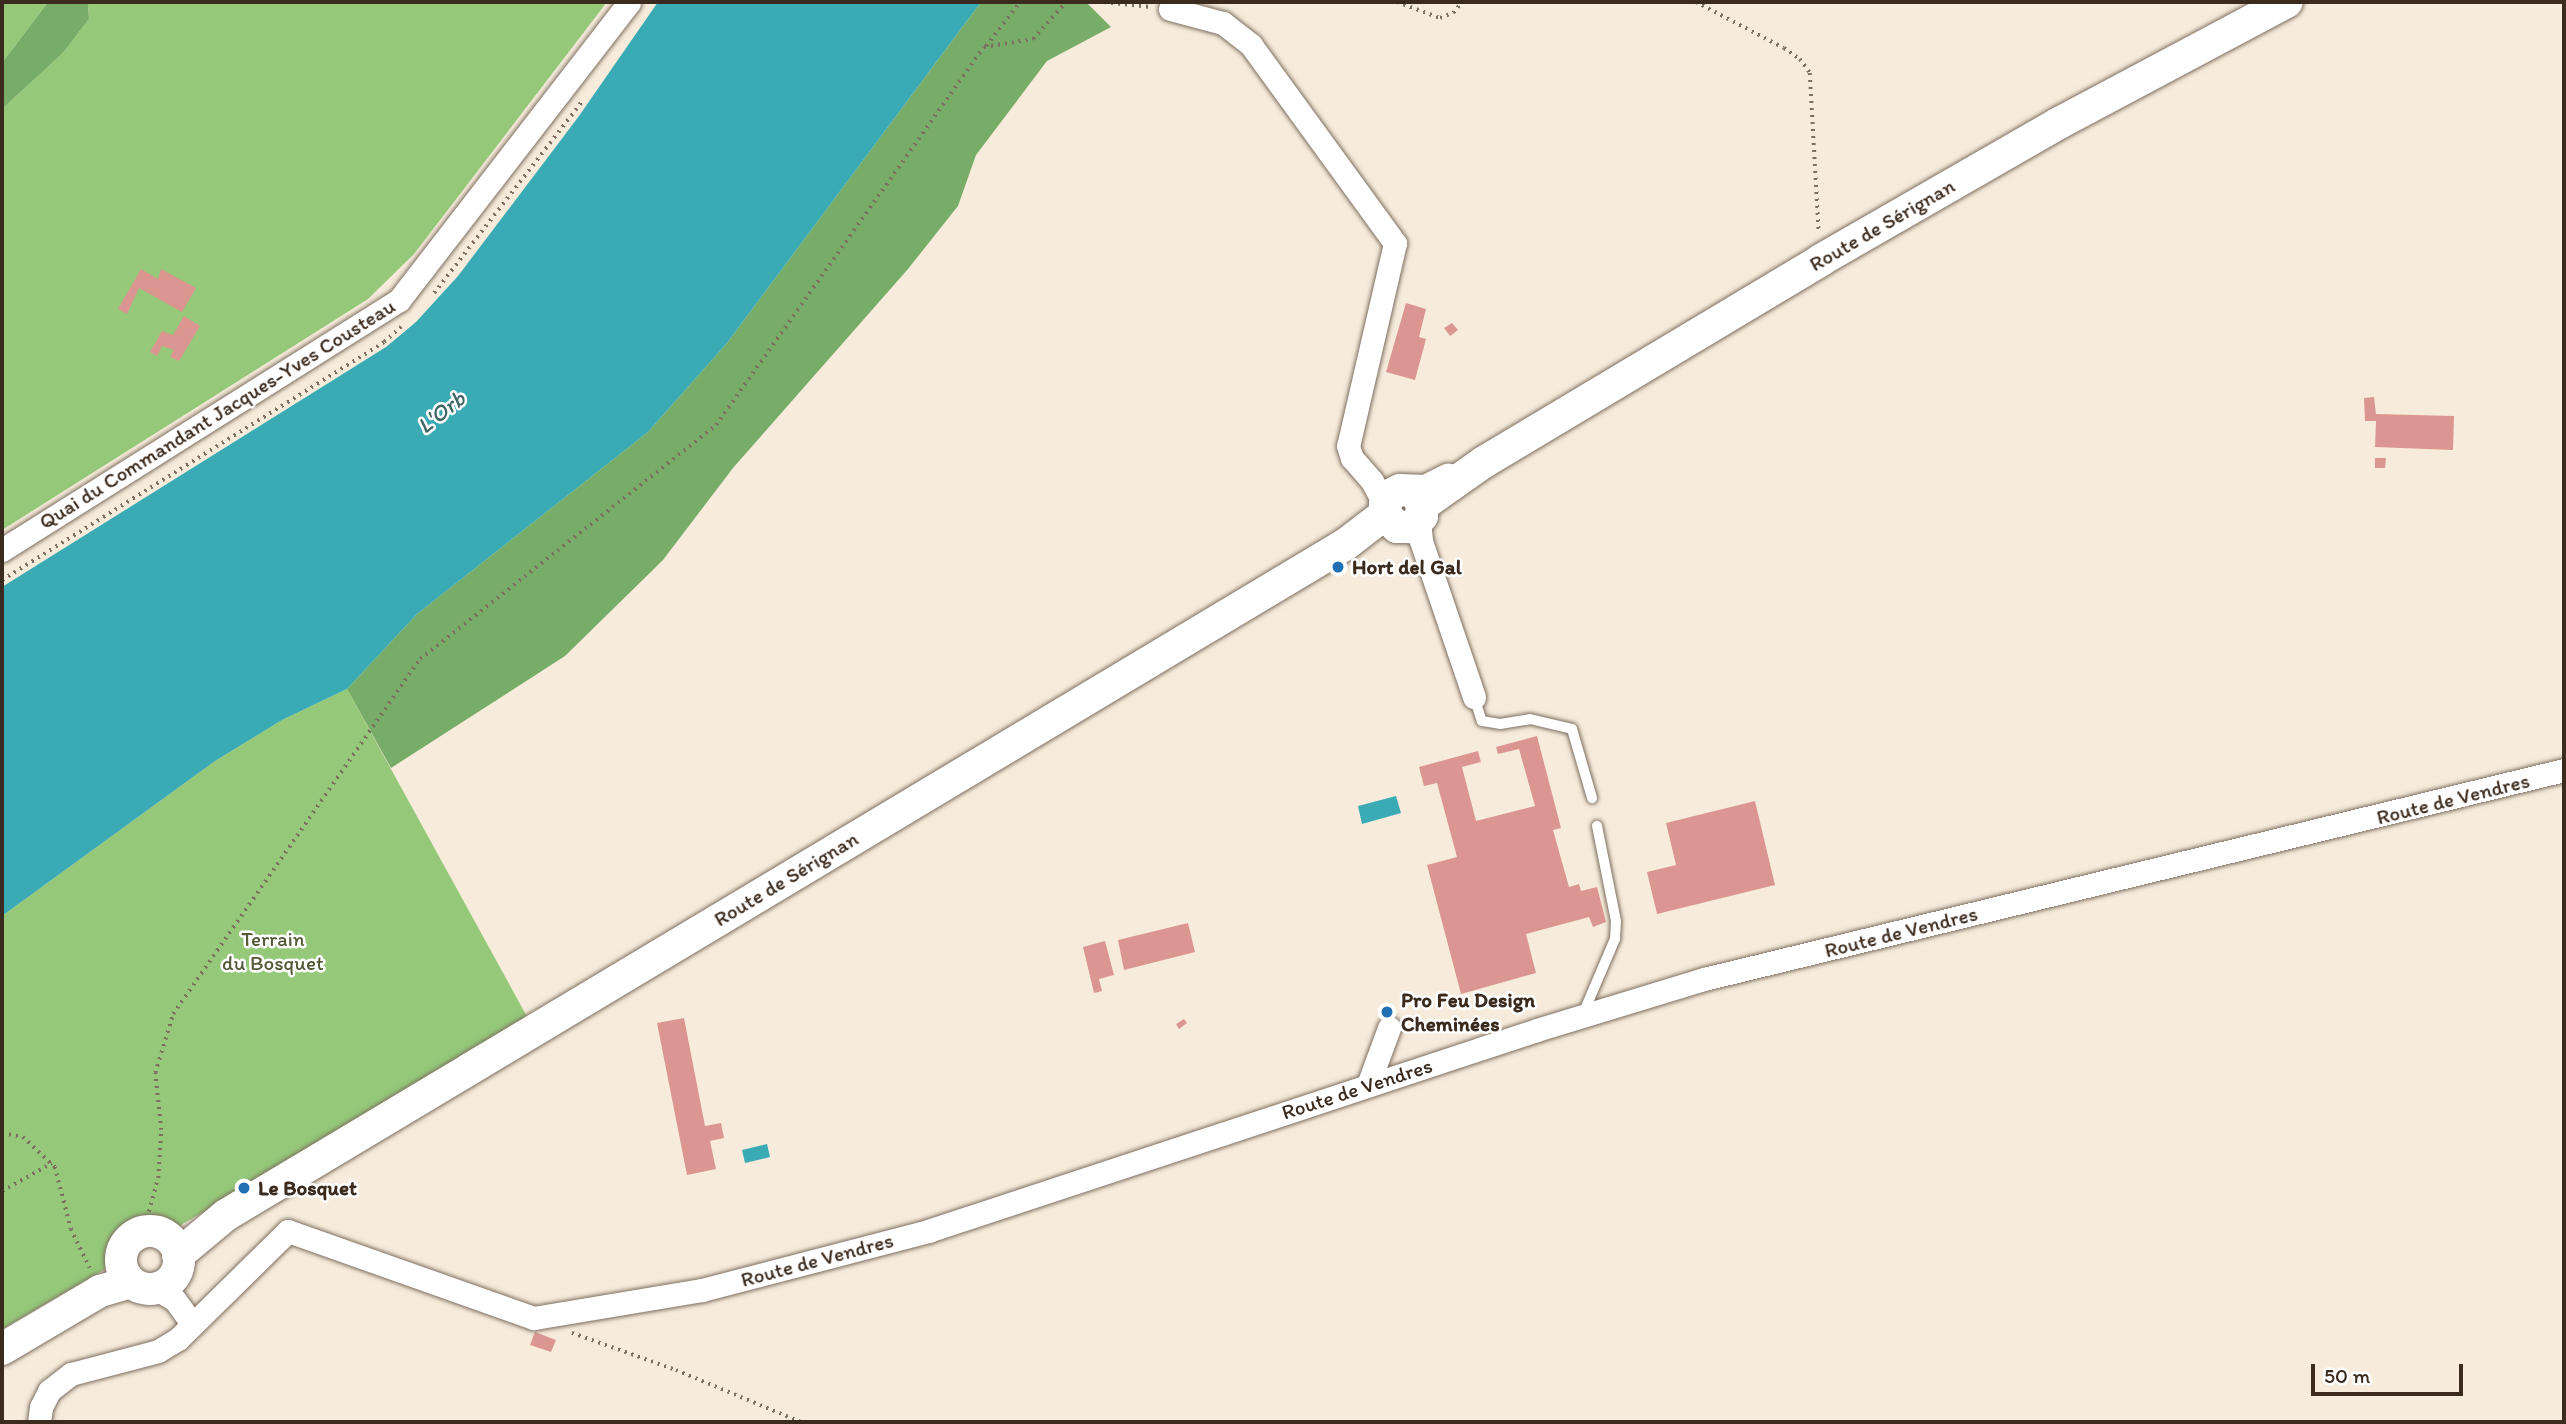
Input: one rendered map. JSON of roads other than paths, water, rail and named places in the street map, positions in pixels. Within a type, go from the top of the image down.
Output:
[{"type":"main road","name":"Route de Sérignan","points":[[155,1267],[226,1215],[1821,260],[2059,123],[2287,2]]},
{"type":"main road","points":[[2,1349],[100,1291],[155,1267]]},
{"type":"street","name":"Quai du Commandant Jacques-Yves Cousteau","points":[[2,550],[398,300],[629,2]]},
{"type":"street","points":[[1170,9],[1223,23],[1251,45],[1395,243],[1348,446],[1352,458],[1401,510],[1474,697]]},
{"type":"street","name":"Route de Vendres","points":[[192,1323],[288,1231],[534,1318],[702,1290],[928,1231],[1368,1085],[1704,979],[2516,784],[2564,770]]},
{"type":"street","points":[[1368,1085],[1389,1028]]},
{"type":"street","points":[[39,1422],[41,1407],[49,1391],[71,1374],[158,1352],[177,1339],[192,1323],[155,1267]]},
{"type":"lane","points":[[1474,697],[1482,721],[1500,724],[1530,719],[1572,729],[1592,798]]},
{"type":"lane","points":[[1582,1016],[1615,939],[1616,921],[1597,827]]},
{"type":"water","name":"L'Orb","points":[[658,2],[981,2],[727,343],[648,432],[417,614],[347,689],[282,720],[215,761],[2,916],[2,587],[386,347],[416,322],[458,276],[579,116]]},
{"type":"water","points":[[1396,796],[1401,813],[1362,824],[1358,806]]},
{"type":"water","points":[[767,1144],[770,1157],[745,1163],[742,1150]]},
{"type":"place","name":"Hort del Gal","points":[[1338,567]]},
{"type":"place","name":"Pro Feu Design Cheminées","points":[[1387,1012]]},
{"type":"place","name":"Le Bosquet","points":[[244,1188]]},
{"type":"park label","name":"Terrain du Bosquet","points":[[273,951]]}]
